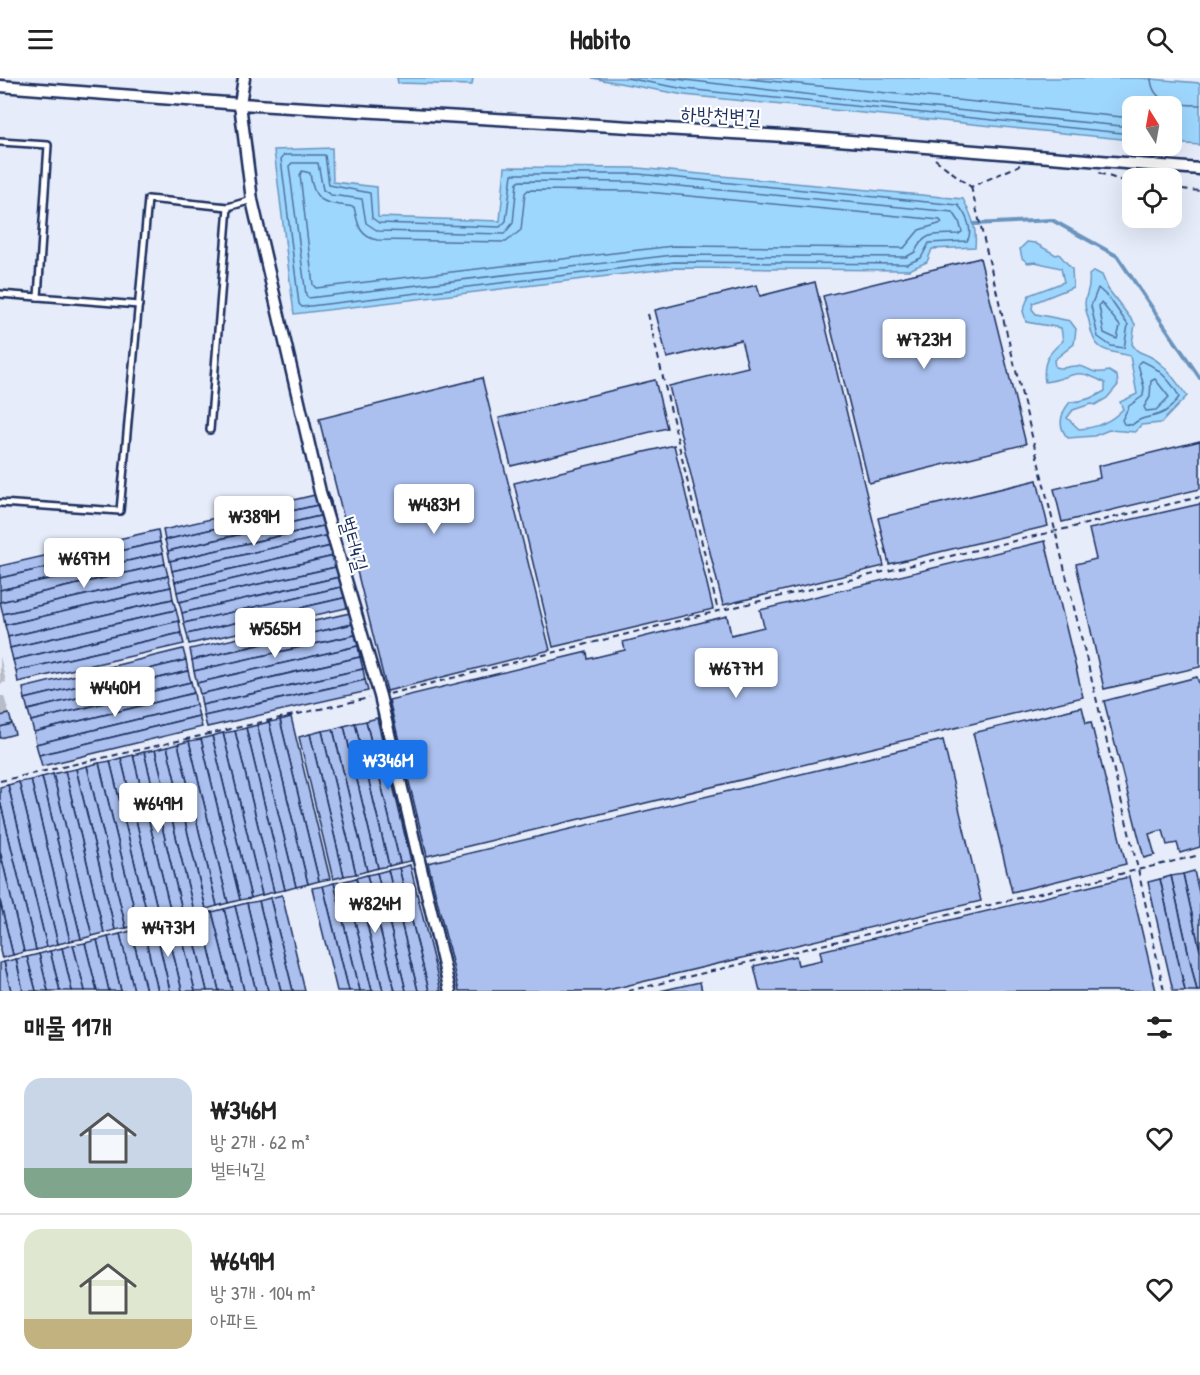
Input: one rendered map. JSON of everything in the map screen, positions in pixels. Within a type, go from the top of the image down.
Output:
[{"type":"street","name":"벌터4길","points":[[244,78],[240,104],[252,200],[320,492],[380,696],[450,991]]},
{"type":"street","name":"하방천변길","points":[[0,86],[240,104],[919,146],[1200,168]]},
{"type":"lane","points":[[0,142],[48,145],[38,297]]},
{"type":"lane","points":[[0,503],[120,511],[148,199],[228,207],[252,200]]},
{"type":"lane","points":[[210,430],[228,207]]},
{"type":"lane","points":[[0,294],[139,305]]},
{"type":"path","points":[[919,146],[971,187],[1138,869],[1164,991]]},
{"type":"path","points":[[971,187],[1040,157]]},
{"type":"path","points":[[1182,189],[1200,191]]},
{"type":"path","points":[[648,314],[718,611]]},
{"type":"path","points":[[0,782],[380,696],[718,611],[1200,496]]},
{"type":"path","points":[[628,991],[1200,855]]},
{"type":"water","points":[[397,78],[473,78],[472,85],[398,83]]},
{"type":"water","points":[[592,78],[1139,78],[1200,83],[1200,145],[1182,144],[1182,96],[1122,96],[1122,139],[684,95]]},
{"type":"water","points":[[332,148],[333,182],[377,187],[378,217],[500,221],[505,167],[638,168],[963,199],[973,222],[975,247],[932,249],[927,262],[909,270],[674,268],[294,314],[274,150]]},
{"type":"water","points":[[1027,242],[1035,243],[1056,255],[1059,254],[1072,269],[1073,287],[1033,303],[1032,309],[1036,314],[1070,321],[1076,329],[1074,344],[1054,360],[1055,367],[1080,366],[1097,372],[1109,371],[1117,376],[1118,385],[1107,398],[1095,405],[1091,404],[1073,410],[1067,418],[1079,429],[1097,426],[1108,421],[1123,409],[1120,402],[1137,394],[1130,356],[1103,349],[1092,335],[1085,303],[1089,275],[1094,271],[1102,275],[1108,289],[1135,324],[1132,344],[1134,347],[1162,365],[1187,396],[1161,423],[1141,425],[1135,432],[1109,430],[1094,436],[1068,438],[1065,434],[1061,420],[1070,402],[1084,400],[1105,391],[1105,383],[1079,374],[1045,382],[1048,358],[1063,341],[1061,328],[1026,322],[1023,311],[1029,295],[1064,282],[1061,268],[1035,262],[1028,263],[1022,258],[1020,249]]},
{"type":"building","points":[[980,258],[1026,444],[869,483],[823,296]]},
{"type":"building","points":[[815,282],[884,566],[723,605],[669,386],[748,367],[741,340],[667,358],[655,310],[757,285],[760,296]]},
{"type":"building","points":[[482,378],[550,650],[387,691],[319,419]]},
{"type":"building","points":[[655,380],[667,428],[511,466],[499,418]]},
{"type":"building","points":[[1200,441],[1200,489],[1062,522],[1054,489],[1100,478],[1098,466]]},
{"type":"building","points":[[674,445],[713,609],[553,647],[514,483]]},
{"type":"building","points":[[1037,480],[1048,526],[889,564],[878,518]]},
{"type":"building","points":[[328,492],[331,502],[165,540],[163,530]]},
{"type":"building","points":[[331,502],[333,513],[168,551],[165,540]]},
{"type":"building","points":[[1200,504],[1200,667],[1104,689],[1076,564],[1096,559],[1089,529]]},
{"type":"building","points":[[333,513],[336,523],[170,561],[168,551]]},
{"type":"building","points":[[336,523],[338,533],[172,571],[170,561]]},
{"type":"building","points":[[158,530],[160,542],[0,578],[0,566]]},
{"type":"building","points":[[338,533],[340,544],[175,582],[172,571]]},
{"type":"building","points":[[1045,541],[1083,697],[427,856],[389,700],[587,652],[588,659],[625,650],[623,642],[727,616],[731,635],[764,627],[760,610]]},
{"type":"building","points":[[160,542],[163,553],[0,590],[0,578]]},
{"type":"building","points":[[340,544],[343,554],[177,592],[175,582]]},
{"type":"building","points":[[163,553],[165,564],[0,602],[0,590]]},
{"type":"building","points":[[343,554],[345,565],[179,602],[177,592]]},
{"type":"building","points":[[165,564],[168,576],[3,614],[0,602]]},
{"type":"building","points":[[345,565],[348,575],[182,613],[179,602]]},
{"type":"building","points":[[348,575],[350,585],[184,623],[182,613]]},
{"type":"building","points":[[168,576],[171,587],[5,625],[3,614]]},
{"type":"building","points":[[350,585],[352,596],[187,634],[184,623]]},
{"type":"building","points":[[171,587],[173,599],[8,637],[5,625]]},
{"type":"building","points":[[352,596],[355,606],[189,644],[187,634]]},
{"type":"building","points":[[173,599],[176,610],[10,648],[8,637]]},
{"type":"building","points":[[176,610],[179,621],[13,660],[10,648]]},
{"type":"building","points":[[350,613],[353,624],[192,660],[190,649]]},
{"type":"building","points":[[179,621],[181,633],[16,671],[13,660]]},
{"type":"building","points":[[353,624],[355,635],[194,671],[192,660]]},
{"type":"building","points":[[181,633],[184,644],[18,682],[16,671]]},
{"type":"building","points":[[355,635],[358,646],[197,683],[194,671]]},
{"type":"building","points":[[358,646],[360,657],[200,694],[197,683]]},
{"type":"building","points":[[183,649],[186,660],[25,699],[23,688]]},
{"type":"building","points":[[360,657],[363,669],[202,705],[200,694]]},
{"type":"building","points":[[186,660],[188,671],[28,710],[25,699]]},
{"type":"building","points":[[363,669],[365,680],[204,716],[202,705]]},
{"type":"building","points":[[188,671],[191,682],[31,721],[28,710]]},
{"type":"building","points":[[1197,677],[1200,687],[1200,847],[1180,853],[1177,843],[1167,845],[1163,830],[1149,834],[1155,855],[1144,858],[1104,701]]},
{"type":"building","points":[[365,680],[368,691],[207,727],[204,716]]},
{"type":"building","points":[[191,682],[194,693],[34,732],[31,721]]},
{"type":"building","points":[[194,693],[196,705],[36,744],[34,732]]},
{"type":"building","points":[[196,705],[199,716],[39,755],[36,744]]},
{"type":"building","points":[[1082,707],[1086,723],[1091,722],[1126,864],[1012,892],[973,733]]},
{"type":"building","points":[[9,714],[12,724],[0,727],[0,716]]},
{"type":"building","points":[[199,716],[202,727],[42,766],[39,755]]},
{"type":"building","points":[[291,717],[330,879],[319,881],[280,720]]},
{"type":"building","points":[[377,718],[411,861],[400,863],[366,721]]},
{"type":"building","points":[[280,720],[319,881],[308,884],[269,722]]},
{"type":"building","points":[[366,721],[400,863],[389,866],[355,723]]},
{"type":"building","points":[[269,722],[308,884],[296,887],[257,725]]},
{"type":"building","points":[[355,723],[389,866],[378,868],[344,726]]},
{"type":"building","points":[[12,724],[15,734],[0,738],[0,727]]},
{"type":"building","points":[[257,725],[296,887],[285,890],[246,728]]},
{"type":"building","points":[[344,726],[378,868],[367,871],[333,729]]},
{"type":"building","points":[[246,728],[285,890],[274,892],[235,731]]},
{"type":"building","points":[[333,729],[367,871],[356,874],[322,731]]},
{"type":"building","points":[[235,731],[274,892],[262,895],[223,733]]},
{"type":"building","points":[[322,731],[356,874],[344,876],[310,734]]},
{"type":"building","points":[[223,733],[262,895],[251,898],[212,736]]},
{"type":"building","points":[[310,734],[344,876],[333,879],[299,737]]},
{"type":"building","points":[[212,736],[251,898],[240,900],[201,739]]},
{"type":"building","points":[[201,739],[240,900],[228,903],[189,741]]},
{"type":"building","points":[[943,740],[981,901],[604,991],[459,991],[428,863]]},
{"type":"building","points":[[189,741],[228,903],[217,906],[178,744]]},
{"type":"building","points":[[178,744],[217,906],[206,909],[167,747]]},
{"type":"building","points":[[167,747],[206,909],[194,911],[155,750]]},
{"type":"building","points":[[155,750],[194,911],[183,914],[144,752]]},
{"type":"building","points":[[144,752],[183,914],[172,917],[133,755]]},
{"type":"building","points":[[133,755],[172,917],[160,920],[121,758]]},
{"type":"building","points":[[121,758],[160,920],[149,922],[110,761]]},
{"type":"building","points":[[110,761],[149,922],[138,925],[99,763]]},
{"type":"building","points":[[99,763],[138,925],[126,928],[87,766]]},
{"type":"building","points":[[87,766],[126,928],[115,930],[76,769]]},
{"type":"building","points":[[76,769],[115,930],[104,933],[65,771]]},
{"type":"building","points":[[65,771],[104,933],[92,936],[53,774]]},
{"type":"building","points":[[53,774],[92,936],[81,939],[42,777]]},
{"type":"building","points":[[42,777],[81,939],[70,941],[31,780]]},
{"type":"building","points":[[31,780],[70,941],[58,944],[19,782]]},
{"type":"building","points":[[19,782],[58,944],[47,947],[8,785]]},
{"type":"building","points":[[8,785],[47,947],[36,950],[0,801],[0,787]]},
{"type":"building","points":[[0,801],[36,950],[24,952],[0,851]]},
{"type":"building","points":[[0,851],[24,952],[13,955],[0,901]]},
{"type":"building","points":[[410,865],[441,991],[429,991],[399,868]]},
{"type":"building","points":[[399,868],[429,991],[418,991],[388,870]]},
{"type":"building","points":[[388,870],[418,991],[406,991],[377,873]]},
{"type":"building","points":[[1194,871],[1200,897],[1200,951],[1183,874]]},
{"type":"building","points":[[377,873],[406,991],[395,991],[367,875]]},
{"type":"building","points":[[1183,874],[1200,951],[1200,991],[1197,991],[1171,876]]},
{"type":"building","points":[[367,875],[395,991],[383,991],[356,878]]},
{"type":"building","points":[[1171,876],[1197,991],[1185,991],[1160,879]]},
{"type":"building","points":[[1129,877],[1156,991],[760,991],[754,966],[796,956],[798,965],[822,960],[820,951]]},
{"type":"building","points":[[356,878],[383,991],[372,991],[345,881]]},
{"type":"building","points":[[1160,879],[1185,991],[1173,991],[1148,882]]},
{"type":"building","points":[[345,881],[372,991],[360,991],[334,883]]},
{"type":"building","points":[[334,883],[360,991],[349,991],[323,886]]},
{"type":"building","points":[[323,886],[349,991],[337,991],[312,888]]},
{"type":"building","points":[[282,895],[305,991],[293,991],[270,898]]},
{"type":"building","points":[[270,898],[293,991],[281,991],[259,901]]},
{"type":"building","points":[[0,901],[13,955],[2,958],[0,951]]},
{"type":"building","points":[[259,901],[281,991],[268,991],[247,903]]},
{"type":"building","points":[[247,903],[268,991],[256,991],[235,906]]},
{"type":"building","points":[[235,906],[256,991],[244,991],[224,909]]},
{"type":"building","points":[[224,909],[244,991],[232,991],[212,912]]},
{"type":"building","points":[[212,912],[232,991],[219,991],[201,915]]},
{"type":"building","points":[[201,915],[219,991],[207,991],[189,917]]},
{"type":"building","points":[[189,917],[207,991],[195,991],[178,920]]},
{"type":"building","points":[[178,920],[195,991],[182,991],[166,923]]},
{"type":"building","points":[[166,923],[182,991],[170,991],[155,926]]},
{"type":"building","points":[[155,926],[170,991],[158,991],[143,929]]},
{"type":"building","points":[[143,929],[158,991],[146,991],[131,931]]},
{"type":"building","points":[[131,931],[146,991],[134,991],[120,934]]},
{"type":"building","points":[[120,934],[134,991],[121,991],[108,937]]},
{"type":"building","points":[[108,937],[121,991],[109,991],[97,940]]},
{"type":"building","points":[[97,940],[109,991],[97,991],[85,943]]},
{"type":"building","points":[[85,943],[97,991],[85,991],[73,945]]},
{"type":"building","points":[[73,945],[85,991],[72,991],[62,948]]},
{"type":"building","points":[[62,948],[72,991],[60,991],[50,951]]},
{"type":"building","points":[[50,951],[60,991],[48,991],[39,954]]},
{"type":"building","points":[[39,954],[48,991],[36,991],[27,957]]},
{"type":"building","points":[[27,957],[36,991],[23,991],[16,959]]},
{"type":"building","points":[[16,959],[23,991],[11,991],[4,962]]},
{"type":"building","points":[[4,962],[11,991],[0,991],[0,963]]},
{"type":"building","points":[[700,982],[702,991],[660,991]]},
{"type":"waterway","points":[[974,224],[1052,220],[1117,256],[1200,378]]}]
